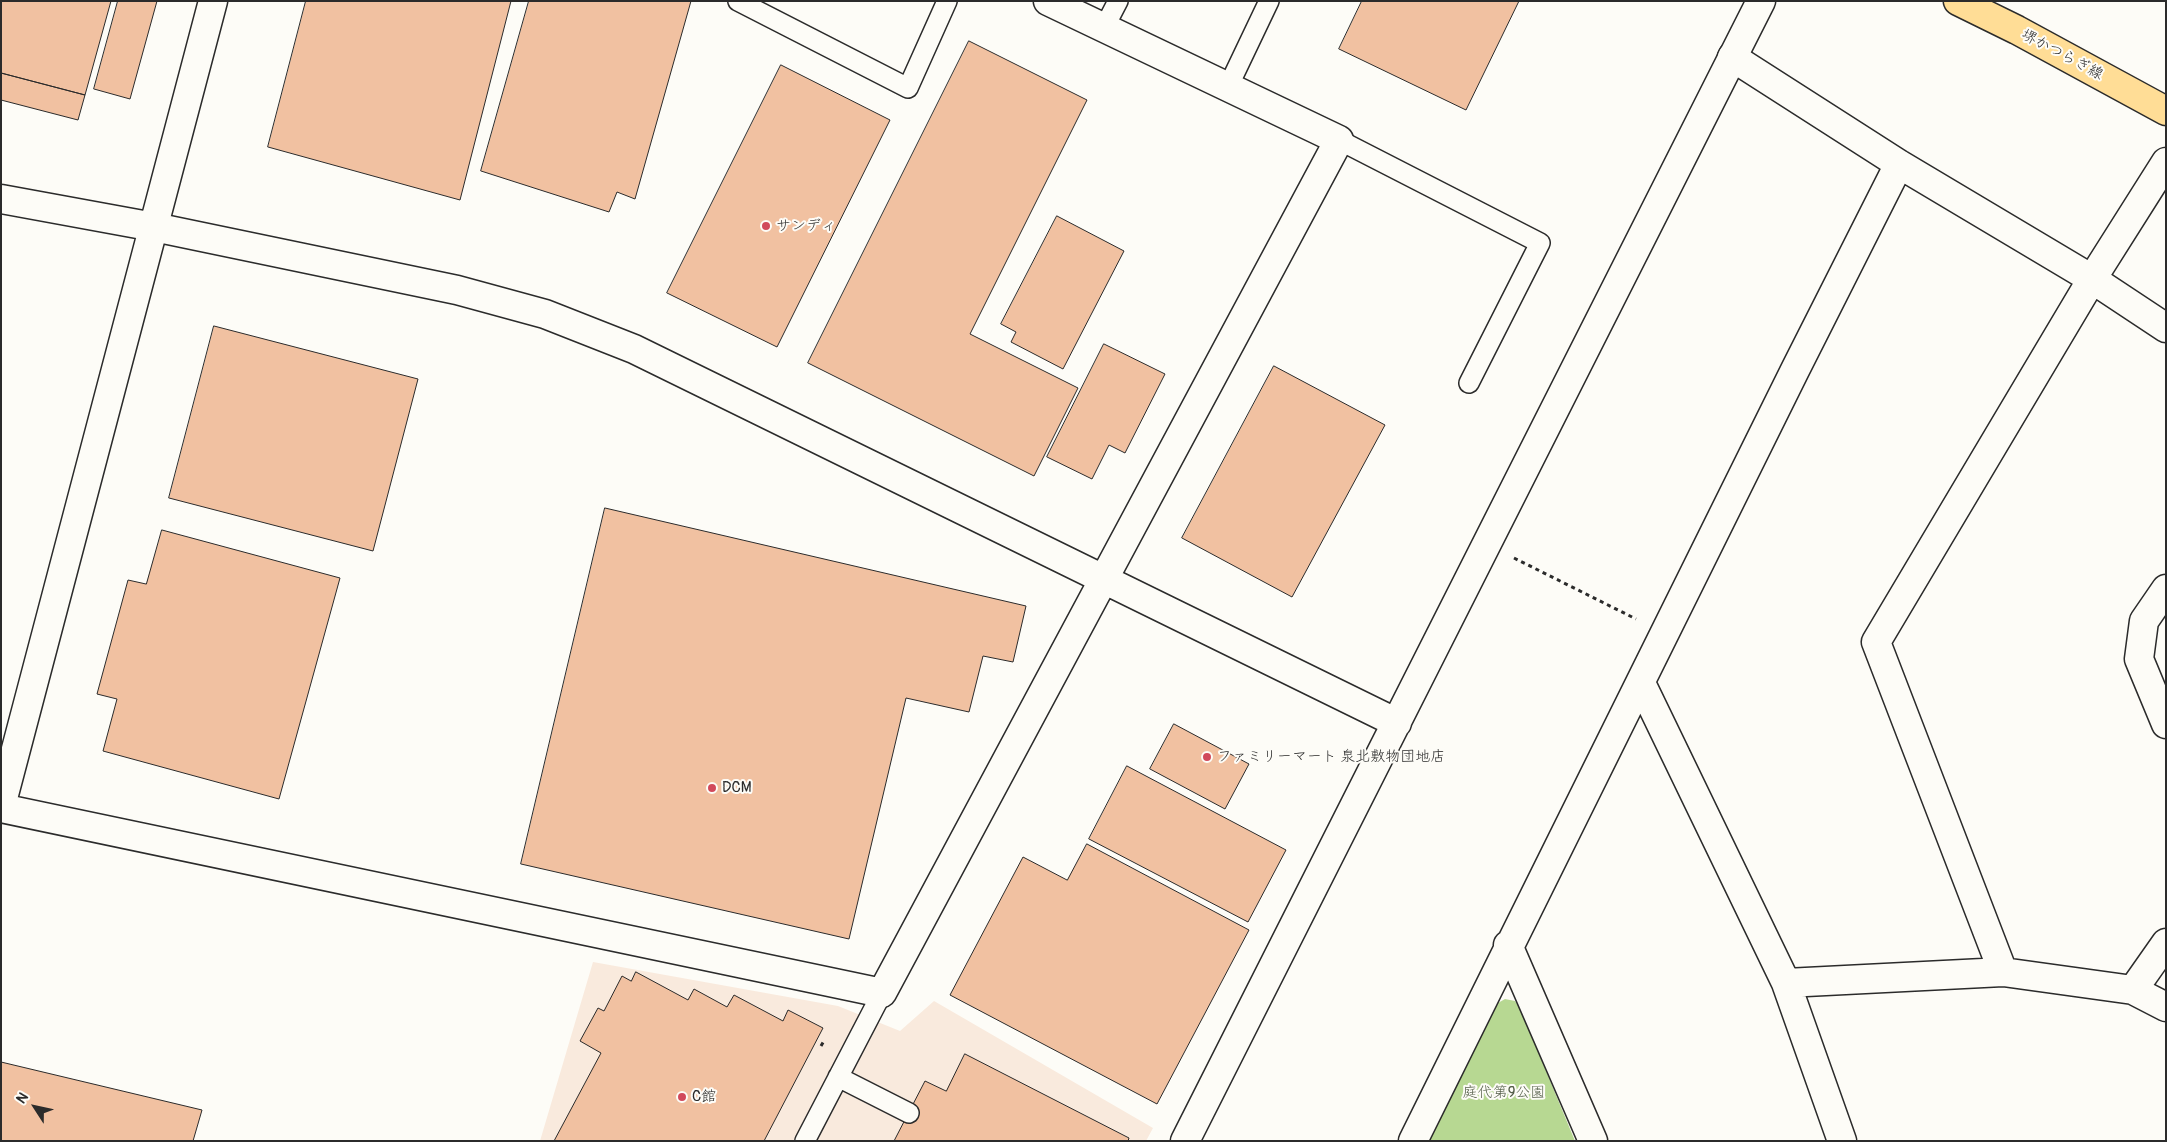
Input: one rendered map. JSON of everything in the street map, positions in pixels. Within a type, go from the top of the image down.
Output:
[{"type":"main road","name":"堺かつらぎ線","points":[[1958,1],[2017,30],[2166,111]]},
{"type":"street","points":[[213,1],[1,807],[882,993],[1101,580],[1339,140],[1048,1]]},
{"type":"street","points":[[1185,1141],[1398,723],[1761,1]]},
{"type":"street","points":[[1732,57],[1899,164],[2092,279],[2166,328]]},
{"type":"street","points":[[2003,972],[1876,642],[2092,279],[2166,162]]},
{"type":"street","points":[[1412,1141],[1508,945],[1641,683],[1899,164]]},
{"type":"street","points":[[1,199],[154,227],[457,290],[545,314],[634,350],[1101,580],[1398,723]]},
{"type":"street","points":[[2166,588],[2144,622],[2139,659],[2166,724]]},
{"type":"street","points":[[1641,683],[1786,983],[1842,1141]]},
{"type":"street","points":[[2133,990],[2166,943]]},
{"type":"street","points":[[1508,945],[1593,1141]]},
{"type":"street","points":[[1786,983],[2003,972],[2133,990],[2166,1007]]},
{"type":"lane","points":[[738,1],[908,88],[947,1]]},
{"type":"lane","points":[[1104,28],[1118,1]]},
{"type":"lane","points":[[1228,87],[1269,1]]},
{"type":"lane","points":[[1339,140],[1540,243],[1469,383]]},
{"type":"lane","points":[[805,1141],[882,993]]},
{"type":"lane","points":[[838,1077],[909,1113]]},
{"type":"path","points":[[1487,545],[1666,632]]},
{"type":"shaded area","points":[[593,962],[838,1006],[900,1031],[934,1001],[1153,1128],[1146,1141],[540,1141]]},
{"type":"green space","name":"庭代第9公園","points":[[1505,999],[1515,1001],[1520,1008],[1575,1141],[1427,1141],[1498,1003]]},
{"type":"building","points":[[1,1],[111,1],[85,95],[1,73]]},
{"type":"building","points":[[118,1],[157,1],[130,99],[94,89]]},
{"type":"building","points":[[306,1],[511,1],[460,200],[268,147]]},
{"type":"building","points":[[529,1],[691,1],[635,199],[617,192],[609,212],[481,171]]},
{"type":"building","points":[[1362,1],[1519,1],[1466,110],[1339,49]]},
{"type":"building","points":[[969,41],[1087,100],[970,334],[1078,388],[1034,476],[808,363]]},
{"type":"building","points":[[781,65],[890,120],[777,347],[667,293]]},
{"type":"building","points":[[1,73],[85,95],[78,120],[1,100]]},
{"type":"building","points":[[1057,216],[1124,251],[1063,369],[1011,342],[1016,332],[1001,324]]},
{"type":"building","points":[[214,326],[418,379],[373,551],[169,498]]},
{"type":"building","points":[[1104,344],[1165,374],[1125,453],[1109,445],[1092,479],[1047,457]]},
{"type":"building","points":[[1274,366],[1385,425],[1292,597],[1182,538]]},
{"type":"building","name":"DCM","points":[[605,508],[1026,606],[1013,662],[983,656],[969,712],[906,698],[849,939],[521,864]]},
{"type":"building","points":[[162,530],[340,578],[279,799],[103,751],[117,699],[97,694],[128,580],[146,584]]},
{"type":"building","points":[[1174,724],[1249,764],[1225,809],[1150,769]]},
{"type":"building","points":[[1127,766],[1286,850],[1248,922],[1089,839]]},
{"type":"building","points":[[1087,844],[1249,930],[1157,1104],[950,995],[1023,857],[1067,880]]},
{"type":"building","name":"C館","points":[[636,972],[688,1000],[694,989],[727,1007],[734,995],[783,1021],[788,1010],[823,1028],[764,1141],[554,1141],[601,1053],[580,1041],[598,1008],[604,1011],[622,976],[631,981]]},
{"type":"building","points":[[965,1054],[1129,1138],[1128,1141],[894,1141],[925,1081],[946,1091]]},
{"type":"building","points":[[1,1062],[202,1110],[193,1141],[1,1141]]},
{"type":"place","name":"サンディ","points":[[766,226]]},
{"type":"place","name":"ファミリーマート 泉北敷物団地店","points":[[1207,757]]},
{"type":"place","name":"DCM","points":[[712,788]]},
{"type":"place","name":"C館","points":[[682,1097]]}]
